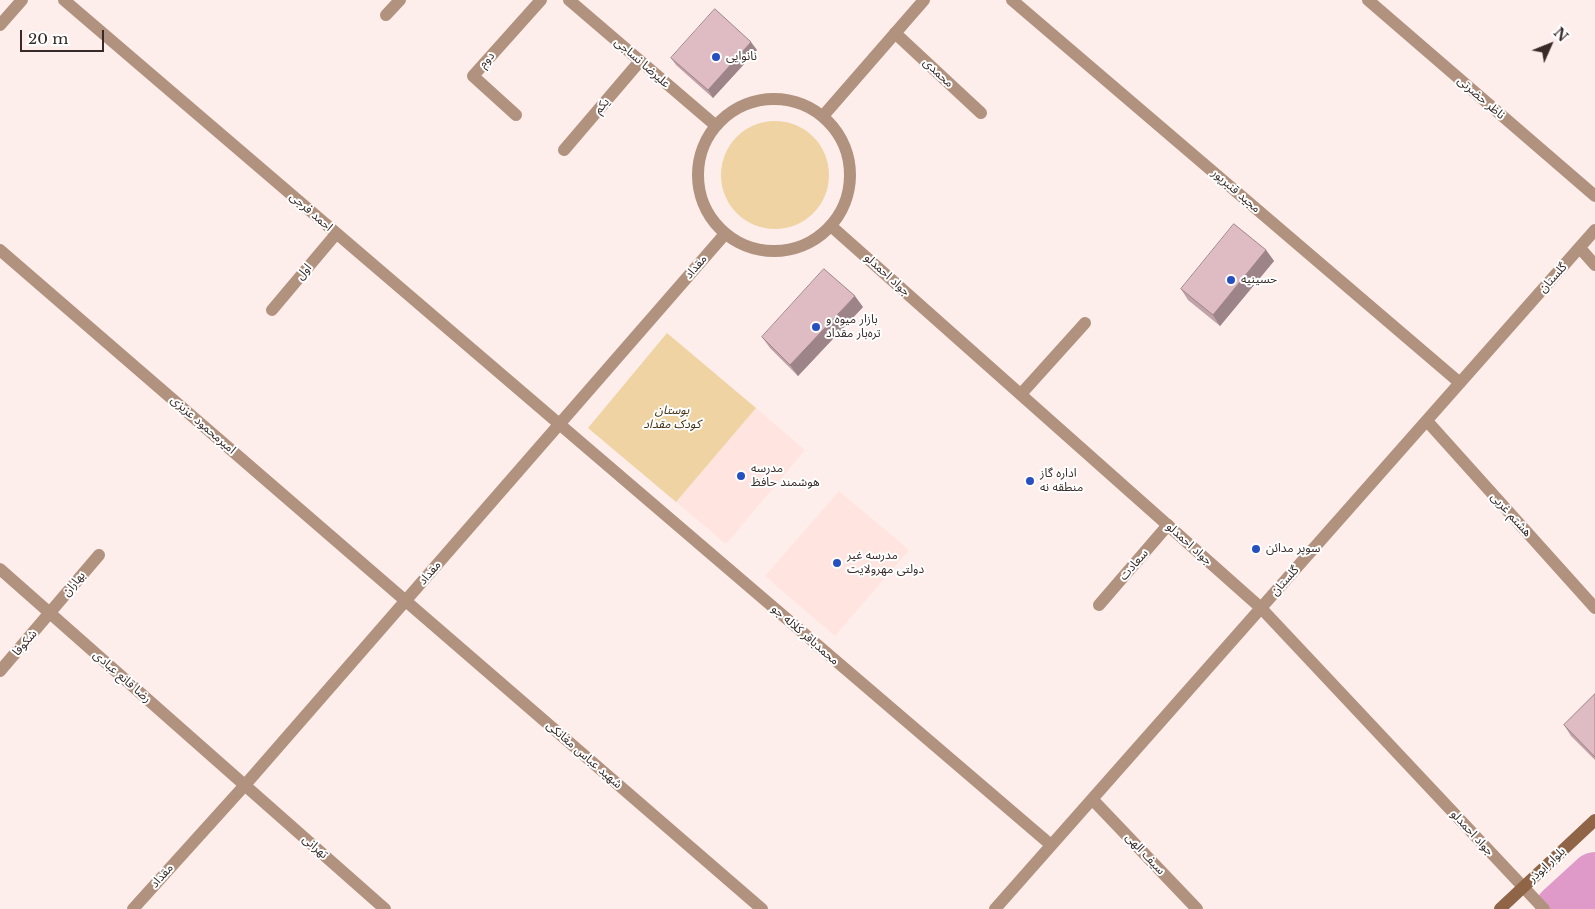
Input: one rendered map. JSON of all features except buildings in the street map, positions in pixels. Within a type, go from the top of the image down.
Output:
[{"type":"main road","name":"بلوار ابوذر","points":[[1500,909],[1595,820]]},
{"type":"street","points":[[0,25],[22,0]]},
{"type":"street","name":"احمد فرجی","points":[[64,0],[560,424]]},
{"type":"street","points":[[386,15],[400,0]]},
{"type":"street","name":"دوم","points":[[516,114],[473,76],[540,0]]},
{"type":"street","name":"علیرضا نساجی","points":[[569,0],[714,126]]},
{"type":"street","points":[[823,116],[924,0]]},
{"type":"street","name":"مجید قنبرپور","points":[[1012,0],[1460,383]]},
{"type":"street","name":"ناظر حضرتی","points":[[1368,0],[1595,196]]},
{"type":"street","name":"محمدی","points":[[895,33],[981,112]]},
{"type":"street","name":"یکم","points":[[564,150],[640,61]]},
{"type":"street","points":[[778,98],[802,104],[823,116],[839,134],[848,157],[850,182],[844,205],[831,226],[813,241],[792,250],[768,252],[745,246],[725,234],[709,216],[700,194],[697,170],[702,146],[714,126],[733,110],[754,100],[778,98]]},
{"type":"street","name":"جواد احمدلو","points":[[831,226],[1261,608],[1544,909]]},
{"type":"street","name":"گلستان","points":[[995,909],[1595,230]]},
{"type":"street","name":"اول","points":[[272,310],[336,234]]},
{"type":"street","name":"مقداد","points":[[133,909],[245,785],[725,234]]},
{"type":"street","points":[[1580,248],[1595,265]]},
{"type":"street","name":"امیرمحمود عزیزی","points":[[0,250],[406,601]]},
{"type":"street","points":[[1021,394],[1085,323]]},
{"type":"street","name":"هشتم غربی","points":[[1427,420],[1595,608]]},
{"type":"street","name":"محمدباقر کلاله جو","points":[[560,424],[1051,845]]},
{"type":"street","name":"سعادت","points":[[1099,605],[1168,525]]},
{"type":"street","name":"بهاران","points":[[50,614],[99,555]]},
{"type":"street","name":"رضا قانع عبادی","points":[[0,569],[245,785]]},
{"type":"street","name":"شهید عباس مغانکی","points":[[406,601],[762,909]]},
{"type":"street","name":"شکوفا","points":[[0,671],[50,614]]},
{"type":"street","name":"تهرانی","points":[[245,785],[385,909]]},
{"type":"street","name":"سیف الهی","points":[[1092,799],[1197,909]]},
{"type":"shaded area","name":"مدرسه هوشمند حافظ","points":[[756,408],[805,450],[726,544],[676,502]]},
{"type":"shaded area","name":"مدرسه غیر دولتی مهرولایت","points":[[839,491],[909,550],[835,636],[765,576]]},
{"type":"green space","points":[[775,121],[785,122],[805,130],[813,137],[820,145],[828,165],[828,185],[820,205],[813,213],[805,220],[785,228],[775,229],[765,228],[745,220],[737,213],[730,205],[722,185],[721,175],[722,165],[730,145],[737,137],[745,130],[765,122]]},
{"type":"green space","name":"بوستان کودک مقداد","points":[[667,333],[756,408],[676,502],[588,428]]},
{"type":"waterway","points":[[1560,909],[1595,877]]},
{"type":"place","name":"نانوایی","points":[[716,57]]},
{"type":"place","name":"حسینیه","points":[[1231,280]]},
{"type":"place","name":"بازار میوه و تره‌بار مقداد","points":[[816,327]]},
{"type":"place","name":"مدرسه هوشمند حافظ","points":[[741,476]]},
{"type":"place","name":"اداره گاز منطقه نه","points":[[1030,481]]},
{"type":"place","name":"سوپر مدائن","points":[[1256,549]]},
{"type":"place","name":"مدرسه غیر دولتی مهرولایت","points":[[837,563]]}]
